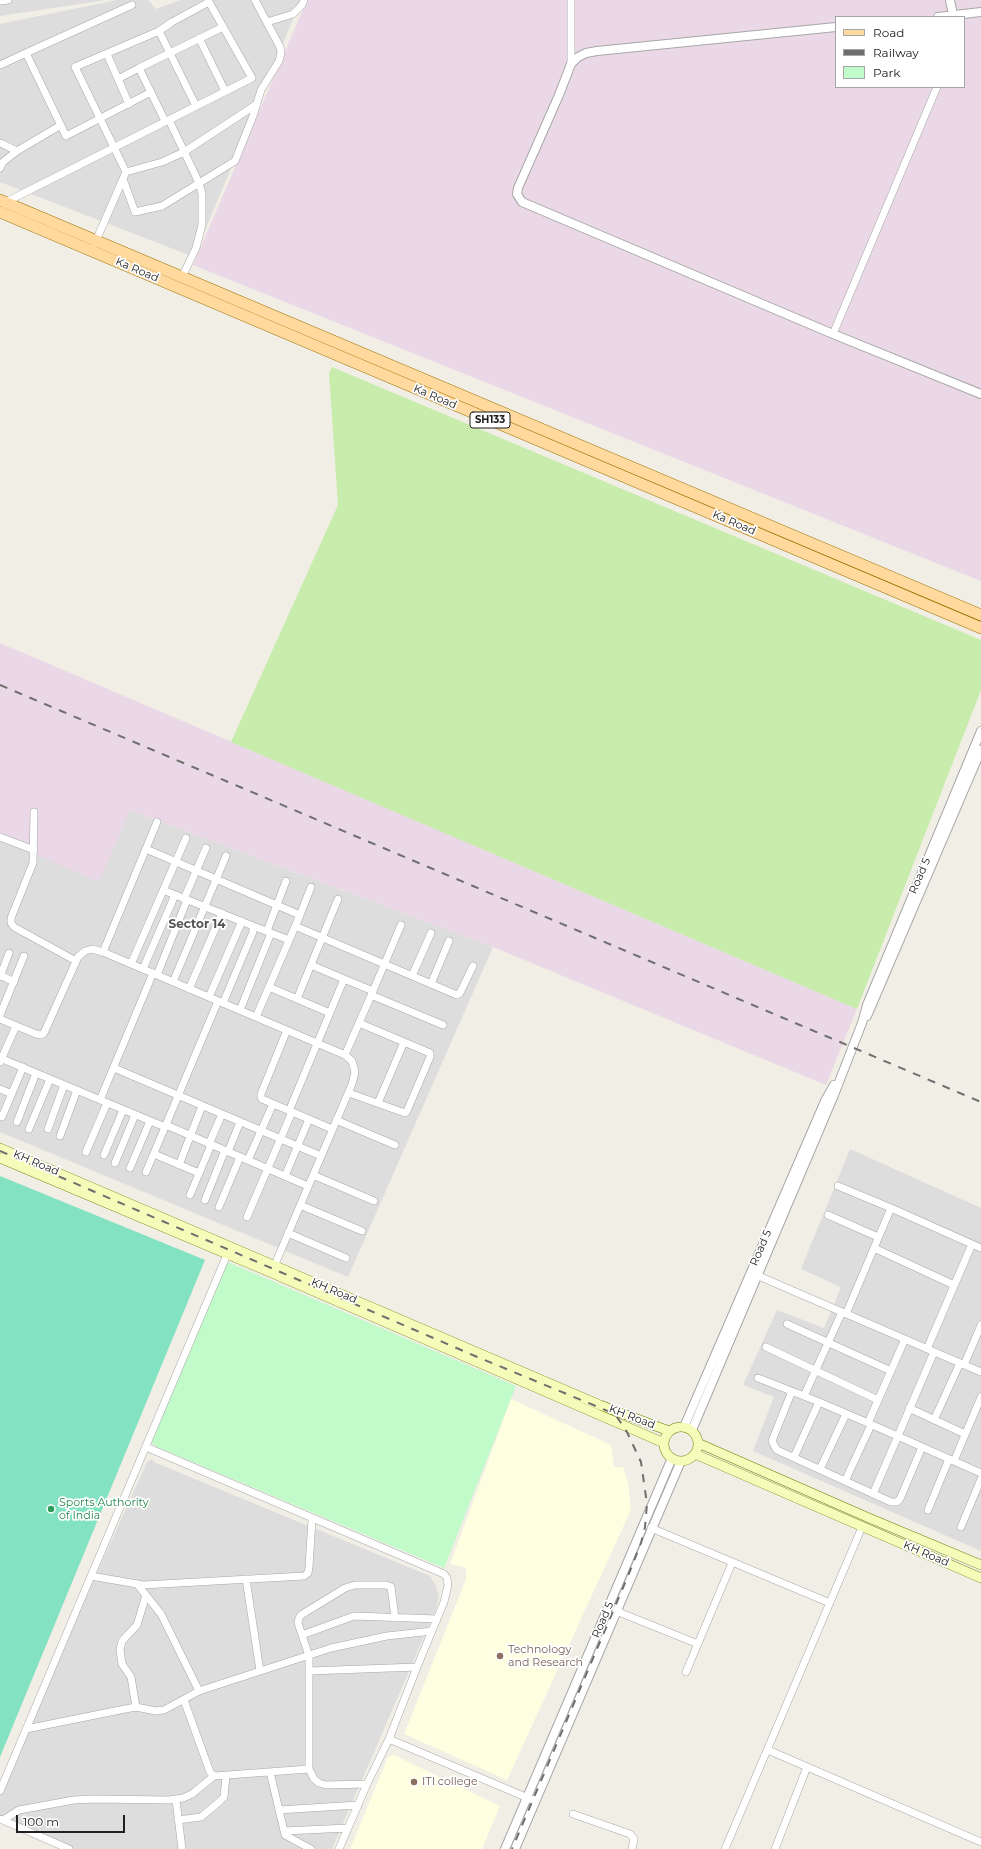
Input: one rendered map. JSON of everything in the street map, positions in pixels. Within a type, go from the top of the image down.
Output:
[{"type":"main road","name":"Ka Road","points":[[3,201],[981,615]]},
{"type":"main road","name":"Ka Road","points":[[0,212],[981,628]]},
{"type":"main road","points":[[510,429],[514,418]]},
{"type":"main road","points":[[766,537],[770,526]]},
{"type":"main road","name":"KH Road","points":[[0,1148],[664,1442]]},
{"type":"main road","name":"KH Road","points":[[0,1158],[229,1250]]},
{"type":"main road","name":"KH Road","points":[[273,1269],[600,1405],[669,1432]]},
{"type":"main road","points":[[676,1427],[688,1428],[695,1434],[698,1443],[695,1454],[689,1459],[676,1459],[666,1451],[664,1442],[669,1432],[676,1427]]},
{"type":"main road","name":"KH Road","points":[[698,1443],[981,1565]]},
{"type":"main road","name":"KH Road","points":[[695,1454],[981,1578]]},
{"type":"street","points":[[0,1],[8,0]]},
{"type":"street","points":[[3,201],[115,147],[252,78],[209,2],[172,22],[159,31],[75,68],[115,147],[135,212],[162,206],[235,161],[258,104],[262,90],[282,53],[255,0]]},
{"type":"street","points":[[267,22],[293,14],[302,5],[304,0]]},
{"type":"street","points":[[571,0],[571,64],[518,188],[517,194],[522,202],[833,334],[981,394]]},
{"type":"street","points":[[950,0],[953,16],[981,12]]},
{"type":"street","points":[[0,65],[132,4]]},
{"type":"street","points":[[118,79],[223,27]]},
{"type":"street","points":[[571,64],[578,57],[597,51],[835,27]]},
{"type":"street","points":[[159,31],[196,106]]},
{"type":"street","points":[[199,38],[225,91]]},
{"type":"street","points":[[26,53],[66,136],[151,92]]},
{"type":"street","points":[[107,54],[129,104]]},
{"type":"street","points":[[139,68],[184,152],[199,183],[202,194],[202,225],[196,248],[182,277]]},
{"type":"street","points":[[833,334],[937,88]]},
{"type":"street","points":[[92,251],[124,176],[184,152],[258,104]]},
{"type":"street","points":[[1,163],[17,151],[61,125]]},
{"type":"street","points":[[0,143],[17,151]]},
{"type":"street","name":"Road 5","points":[[862,1023],[866,1005],[981,731]]},
{"type":"street","name":"Road 5","points":[[688,1428],[754,1274],[825,1101],[842,1070],[862,1023],[872,1007],[981,750]]},
{"type":"street","points":[[34,812],[34,850],[31,870],[11,918],[11,923],[14,927],[76,961]]},
{"type":"street","points":[[103,952],[157,822]]},
{"type":"street","points":[[0,837],[34,850]]},
{"type":"street","points":[[131,964],[186,838]]},
{"type":"street","points":[[86,1152],[114,1068],[155,974],[206,848]]},
{"type":"street","points":[[146,849],[300,915]]},
{"type":"street","points":[[173,982],[226,856]]},
{"type":"street","points":[[240,1010],[269,932],[276,905],[286,881]]},
{"type":"street","points":[[256,1017],[311,887]]},
{"type":"street","points":[[163,890],[289,940]]},
{"type":"street","points":[[143,969],[175,895]]},
{"type":"street","points":[[296,999],[338,899]]},
{"type":"street","points":[[190,989],[222,913]]},
{"type":"street","points":[[209,997],[242,921]]},
{"type":"street","points":[[345,1055],[401,925]]},
{"type":"street","points":[[146,1172],[178,1096],[253,932],[253,926]]},
{"type":"street","points":[[295,926],[459,995],[473,966]]},
{"type":"street","points":[[412,976],[431,933]]},
{"type":"street","points":[[431,984],[448,941]]},
{"type":"street","points":[[0,1019],[36,1034],[41,1035],[44,1033],[76,961],[85,952],[92,949],[103,952],[288,1030],[345,1055],[352,1061],[356,1072],[349,1093],[332,1129],[273,1269]]},
{"type":"street","points":[[10,953],[0,976],[14,982]]},
{"type":"street","points":[[0,1015],[24,956]]},
{"type":"street","points":[[311,965],[443,1025]]},
{"type":"street","points":[[247,1217],[344,979]]},
{"type":"street","points":[[269,987],[330,1013]]},
{"type":"street","points":[[349,1093],[401,1113],[405,1113],[430,1057],[430,1053],[359,1023]]},
{"type":"street","points":[[16,1026],[0,1060],[23,1067],[308,1186]]},
{"type":"street","points":[[288,1030],[261,1094],[262,1100],[332,1129]]},
{"type":"street","points":[[378,1103],[404,1042]]},
{"type":"street","points":[[2,1117],[23,1067]]},
{"type":"street","points":[[114,1068],[321,1156]]},
{"type":"street","points":[[17,1122],[36,1073]]},
{"type":"street","points":[[29,1129],[50,1079]]},
{"type":"street","points":[[48,1129],[64,1085]]},
{"type":"street","points":[[0,1089],[12,1094]]},
{"type":"street","points":[[60,1136],[77,1090]]},
{"type":"street","points":[[248,1160],[273,1104]]},
{"type":"street","points":[[179,1165],[202,1106]]},
{"type":"street","points":[[104,1155],[123,1110]]},
{"type":"street","points":[[190,1195],[222,1114]]},
{"type":"street","points":[[115,1163],[135,1115]]},
{"type":"street","points":[[285,1176],[309,1119]]},
{"type":"street","points":[[336,1120],[395,1145]]},
{"type":"street","points":[[130,1168],[150,1121]]},
{"type":"street","points":[[205,1200],[240,1122]]},
{"type":"street","points":[[154,1154],[199,1173]]},
{"type":"street","points":[[219,1207],[240,1157]]},
{"type":"street","points":[[313,1175],[374,1201]]},
{"type":"street","points":[[838,1186],[981,1248]]},
{"type":"street","points":[[300,1205],[362,1231]]},
{"type":"street","points":[[804,1396],[828,1342],[844,1313],[891,1208]]},
{"type":"street","points":[[828,1216],[878,1237]]},
{"type":"street","points":[[288,1233],[346,1258]]},
{"type":"street","points":[[873,1494],[909,1408],[954,1285],[972,1244]]},
{"type":"street","points":[[874,1248],[954,1285]]},
{"type":"street","points":[[0,1792],[229,1250]]},
{"type":"street","points":[[754,1274],[981,1372]]},
{"type":"street","points":[[787,1324],[891,1371]]},
{"type":"street","points":[[934,1420],[981,1325]]},
{"type":"street","points":[[844,1481],[905,1339]]},
{"type":"street","points":[[766,1347],[878,1400]]},
{"type":"street","points":[[758,1378],[819,1402],[981,1474],[961,1526]]},
{"type":"street","points":[[792,1391],[772,1441],[777,1450],[891,1502],[897,1502],[900,1499],[922,1447]]},
{"type":"street","points":[[928,1510],[951,1460],[965,1434],[981,1397]]},
{"type":"street","points":[[794,1457],[819,1402]]},
{"type":"street","points":[[909,1408],[965,1434]]},
{"type":"street","points":[[820,1469],[846,1414]]},
{"type":"street","points":[[146,1447],[444,1574],[448,1586],[447,1593],[389,1739],[367,1784],[339,1849]]},
{"type":"street","name":"Road 5","points":[[505,1849],[531,1800],[616,1610],[651,1528],[676,1459]]},
{"type":"street","name":"Road 5","points":[[515,1849],[531,1800],[676,1459]]},
{"type":"street","points":[[91,1576],[137,1584],[298,1577],[308,1573],[312,1519]]},
{"type":"street","points":[[725,1849],[862,1527]]},
{"type":"street","points":[[651,1528],[830,1603]]},
{"type":"street","points":[[686,1672],[732,1562]]},
{"type":"street","points":[[246,1579],[260,1671]]},
{"type":"street","points":[[137,1584],[168,1625],[199,1691]]},
{"type":"street","points":[[367,1784],[326,1785],[314,1779],[309,1769],[309,1656],[298,1623],[301,1615],[345,1588],[355,1585],[386,1585],[391,1587],[395,1618]]},
{"type":"street","points":[[136,1708],[131,1677],[122,1664],[120,1650],[122,1641],[137,1625],[146,1595]]},
{"type":"street","points":[[616,1610],[698,1644]]},
{"type":"street","points":[[302,1635],[354,1616],[437,1619]]},
{"type":"street","points":[[26,1729],[136,1708],[156,1711],[164,1710],[199,1691],[331,1648],[374,1638],[432,1631]]},
{"type":"street","points":[[309,1671],[417,1667]]},
{"type":"street","points":[[184,1700],[210,1772],[214,1776]]},
{"type":"street","points":[[389,1739],[531,1800]]},
{"type":"street","points":[[768,1750],[981,1842]]},
{"type":"street","points":[[775,1849],[807,1767]]},
{"type":"street","points":[[2,1820],[24,1809],[79,1800],[176,1800],[192,1794],[214,1776],[309,1769]]},
{"type":"street","points":[[270,1772],[284,1831],[287,1837],[311,1849]]},
{"type":"street","points":[[178,1820],[201,1817],[220,1802],[224,1797],[226,1776]]},
{"type":"street","points":[[176,1800],[182,1849]]},
{"type":"street","points":[[279,1810],[358,1805]]},
{"type":"street","points":[[573,1814],[630,1834],[634,1840],[632,1849]]},
{"type":"street","points":[[2,1820],[69,1849]]},
{"type":"street","points":[[284,1831],[348,1828]]},
{"type":"shaded area","points":[[0,0],[106,0],[0,16]]},
{"type":"shaded area","points":[[117,0],[148,0],[156,9],[181,0],[301,0],[194,257],[0,182],[0,24]]},
{"type":"shaded area","points":[[307,0],[981,0],[981,581],[193,265]]},
{"type":"shaded area","points":[[0,643],[857,1009],[826,1085],[493,947],[130,810],[99,882],[0,839]]},
{"type":"shaded area","points":[[130,810],[493,947],[348,1277],[0,1132],[0,839]]},
{"type":"shaded area","points":[[850,1149],[981,1208],[981,1551],[753,1451],[774,1397],[743,1385],[777,1310],[824,1328],[841,1287],[801,1269]]},
{"type":"shaded area","name":"Technology and Research","points":[[511,1399],[611,1445],[614,1467],[623,1467],[628,1482],[631,1510],[507,1780],[404,1734],[466,1579],[466,1568],[450,1564]]},
{"type":"shaded area","points":[[152,1459],[156,1463],[430,1576],[436,1586],[439,1597],[436,1609],[332,1849],[72,1849],[0,1818],[0,1794],[6,1774],[147,1462]]},
{"type":"shaded area","name":"ITI college","points":[[394,1755],[500,1806],[482,1849],[350,1849],[388,1757]]},
{"type":"green space","points":[[332,367],[981,640],[981,690],[857,1009],[231,742],[338,505],[329,373]]},
{"type":"green space","name":"Sports Authority of India","points":[[0,1176],[205,1260],[0,1757]]},
{"type":"green space","points":[[223,1260],[516,1386],[444,1568],[157,1447],[147,1439]]},
{"type":"railway","points":[[0,685],[981,1102]]},
{"type":"railway","points":[[0,1151],[475,1356],[615,1414],[627,1432],[641,1462],[647,1504],[645,1527],[641,1543],[628,1576],[512,1849]]},
{"type":"place","name":"Sports Authority of India","points":[[51,1509]]},
{"type":"place","name":"Technology and Research","points":[[500,1656]]},
{"type":"place","name":"ITI college","points":[[414,1782]]},
{"type":"district","name":"Sector 14","points":[[197,924]]}]
